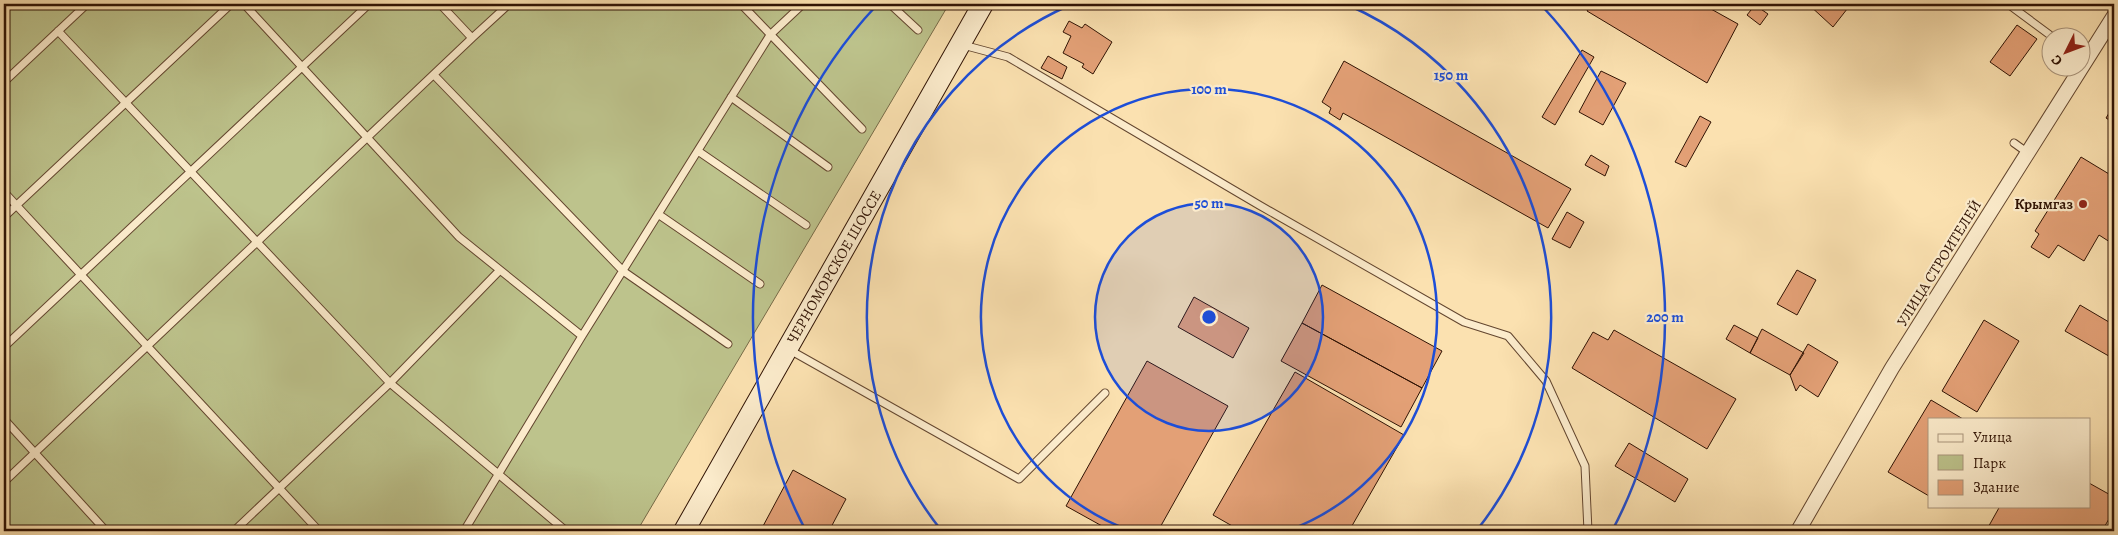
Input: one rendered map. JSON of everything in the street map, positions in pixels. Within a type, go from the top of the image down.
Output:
[{"type":"main road","name":"ЧЕРНОМОРСКОЕ ШОССЕ","points":[[684,531],[984,4]]},
{"type":"street","name":"УЛИЦА СТРОИТЕЛЕЙ","points":[[2090,49],[2114,16]]},
{"type":"street","name":"УЛИЦА СТРОИТЕЛЕЙ","points":[[1798,531],[1892,368],[2028,153],[2071,78]]},
{"type":"lane","points":[[4,82],[87,4]]},
{"type":"lane","points":[[4,217],[231,4]]},
{"type":"lane","points":[[244,4],[459,238],[582,336]]},
{"type":"lane","points":[[4,347],[369,4]]},
{"type":"lane","points":[[440,4],[472,38]]},
{"type":"lane","points":[[4,482],[509,4]]},
{"type":"lane","points":[[741,4],[862,129]]},
{"type":"lane","points":[[464,531],[582,336],[770,35],[803,4]]},
{"type":"lane","points":[[890,4],[918,30]]},
{"type":"lane","points":[[2008,4],[2040,28]]},
{"type":"lane","points":[[58,31],[390,383],[566,531]]},
{"type":"lane","points":[[960,44],[1008,57],[1267,210],[1464,322],[1508,336],[1546,381],[1585,466],[1588,531]]},
{"type":"lane","points":[[434,75],[623,271],[728,344]]},
{"type":"lane","points":[[731,97],[828,167]]},
{"type":"lane","points":[[2014,143],[2028,153]]},
{"type":"lane","points":[[698,151],[806,224]]},
{"type":"lane","points":[[4,192],[319,531]]},
{"type":"lane","points":[[658,214],[760,284]]},
{"type":"lane","points":[[234,531],[390,383],[500,270]]},
{"type":"lane","points":[[787,349],[1019,479],[1105,394]]},
{"type":"lane","points":[[4,419],[106,531]]},
{"type":"green space","points":[[4,4],[949,4],[637,531],[4,531]]},
{"type":"building","points":[[1591,4],[1702,4],[1738,24],[1707,83],[1587,11]]},
{"type":"building","points":[[1796,4],[1808,4],[1803,9]]},
{"type":"building","points":[[1808,4],[1851,4],[1833,27]]},
{"type":"building","points":[[1755,5],[1768,14],[1760,25],[1747,15]]},
{"type":"building","points":[[1069,21],[1082,28],[1085,24],[1112,42],[1093,74],[1082,67],[1084,64],[1063,53],[1071,36],[1063,32]]},
{"type":"building","points":[[2017,25],[2037,39],[2010,76],[1990,62]]},
{"type":"building","points":[[1582,50],[1594,57],[1555,125],[1542,117]]},
{"type":"building","points":[[1048,56],[1067,67],[1062,79],[1041,68]]},
{"type":"building","points":[[1344,61],[1571,189],[1548,228],[1343,113],[1340,120],[1329,113],[1331,108],[1322,102]]},
{"type":"building","points":[[1601,71],[1626,83],[1603,125],[1579,112]]},
{"type":"building","points":[[2114,96],[2114,105],[2110,102]]},
{"type":"building","points":[[2114,105],[2114,123],[2106,118]]},
{"type":"building","points":[[1700,116],[1711,122],[1686,167],[1675,162]]},
{"type":"building","points":[[1591,155],[1609,166],[1605,176],[1585,165]]},
{"type":"building","name":"Крымгаз","points":[[2081,157],[2114,177],[2114,242],[2113,244],[2099,235],[2084,261],[2058,245],[2049,258],[2031,247],[2039,234],[2035,231]]},
{"type":"building","points":[[1567,212],[1584,222],[1570,248],[1552,239]]},
{"type":"building","points":[[1797,270],[1816,280],[1797,315],[1777,304]]},
{"type":"building","points":[[1322,285],[1442,351],[1422,388],[1302,323]]},
{"type":"building","points":[[1194,297],[1249,328],[1233,358],[1178,327]]},
{"type":"building","points":[[2080,305],[2114,325],[2112,334],[2114,335],[2114,359],[2065,331]]},
{"type":"building","points":[[1984,320],[2019,341],[1977,412],[1942,391]]},
{"type":"building","points":[[1302,323],[1422,388],[1401,427],[1281,361]]},
{"type":"building","points":[[1734,325],[1758,338],[1750,353],[1726,339]]},
{"type":"building","points":[[1762,329],[1804,353],[1790,375],[1750,353]]},
{"type":"building","points":[[1614,330],[1736,399],[1707,449],[1572,368],[1593,332],[1608,340]]},
{"type":"building","points":[[1808,344],[1838,362],[1818,397],[1800,385],[1796,391],[1790,375]]},
{"type":"building","points":[[1147,361],[1228,406],[1158,531],[1111,531],[1066,506]]},
{"type":"building","points":[[1295,372],[1404,435],[1349,531],[1241,531],[1213,515]]},
{"type":"building","points":[[1931,400],[1961,418],[1928,418],[1928,495],[1888,472]]},
{"type":"building","points":[[1629,443],[1688,479],[1675,502],[1615,466]]},
{"type":"building","points":[[793,470],[846,499],[829,531],[768,531],[762,528]]},
{"type":"building","points":[[2090,484],[2114,497],[2114,510],[2102,531],[1986,531],[1999,508],[2090,508]]},
{"type":"place","name":"Крымгаз","points":[[2083,204]]}]
